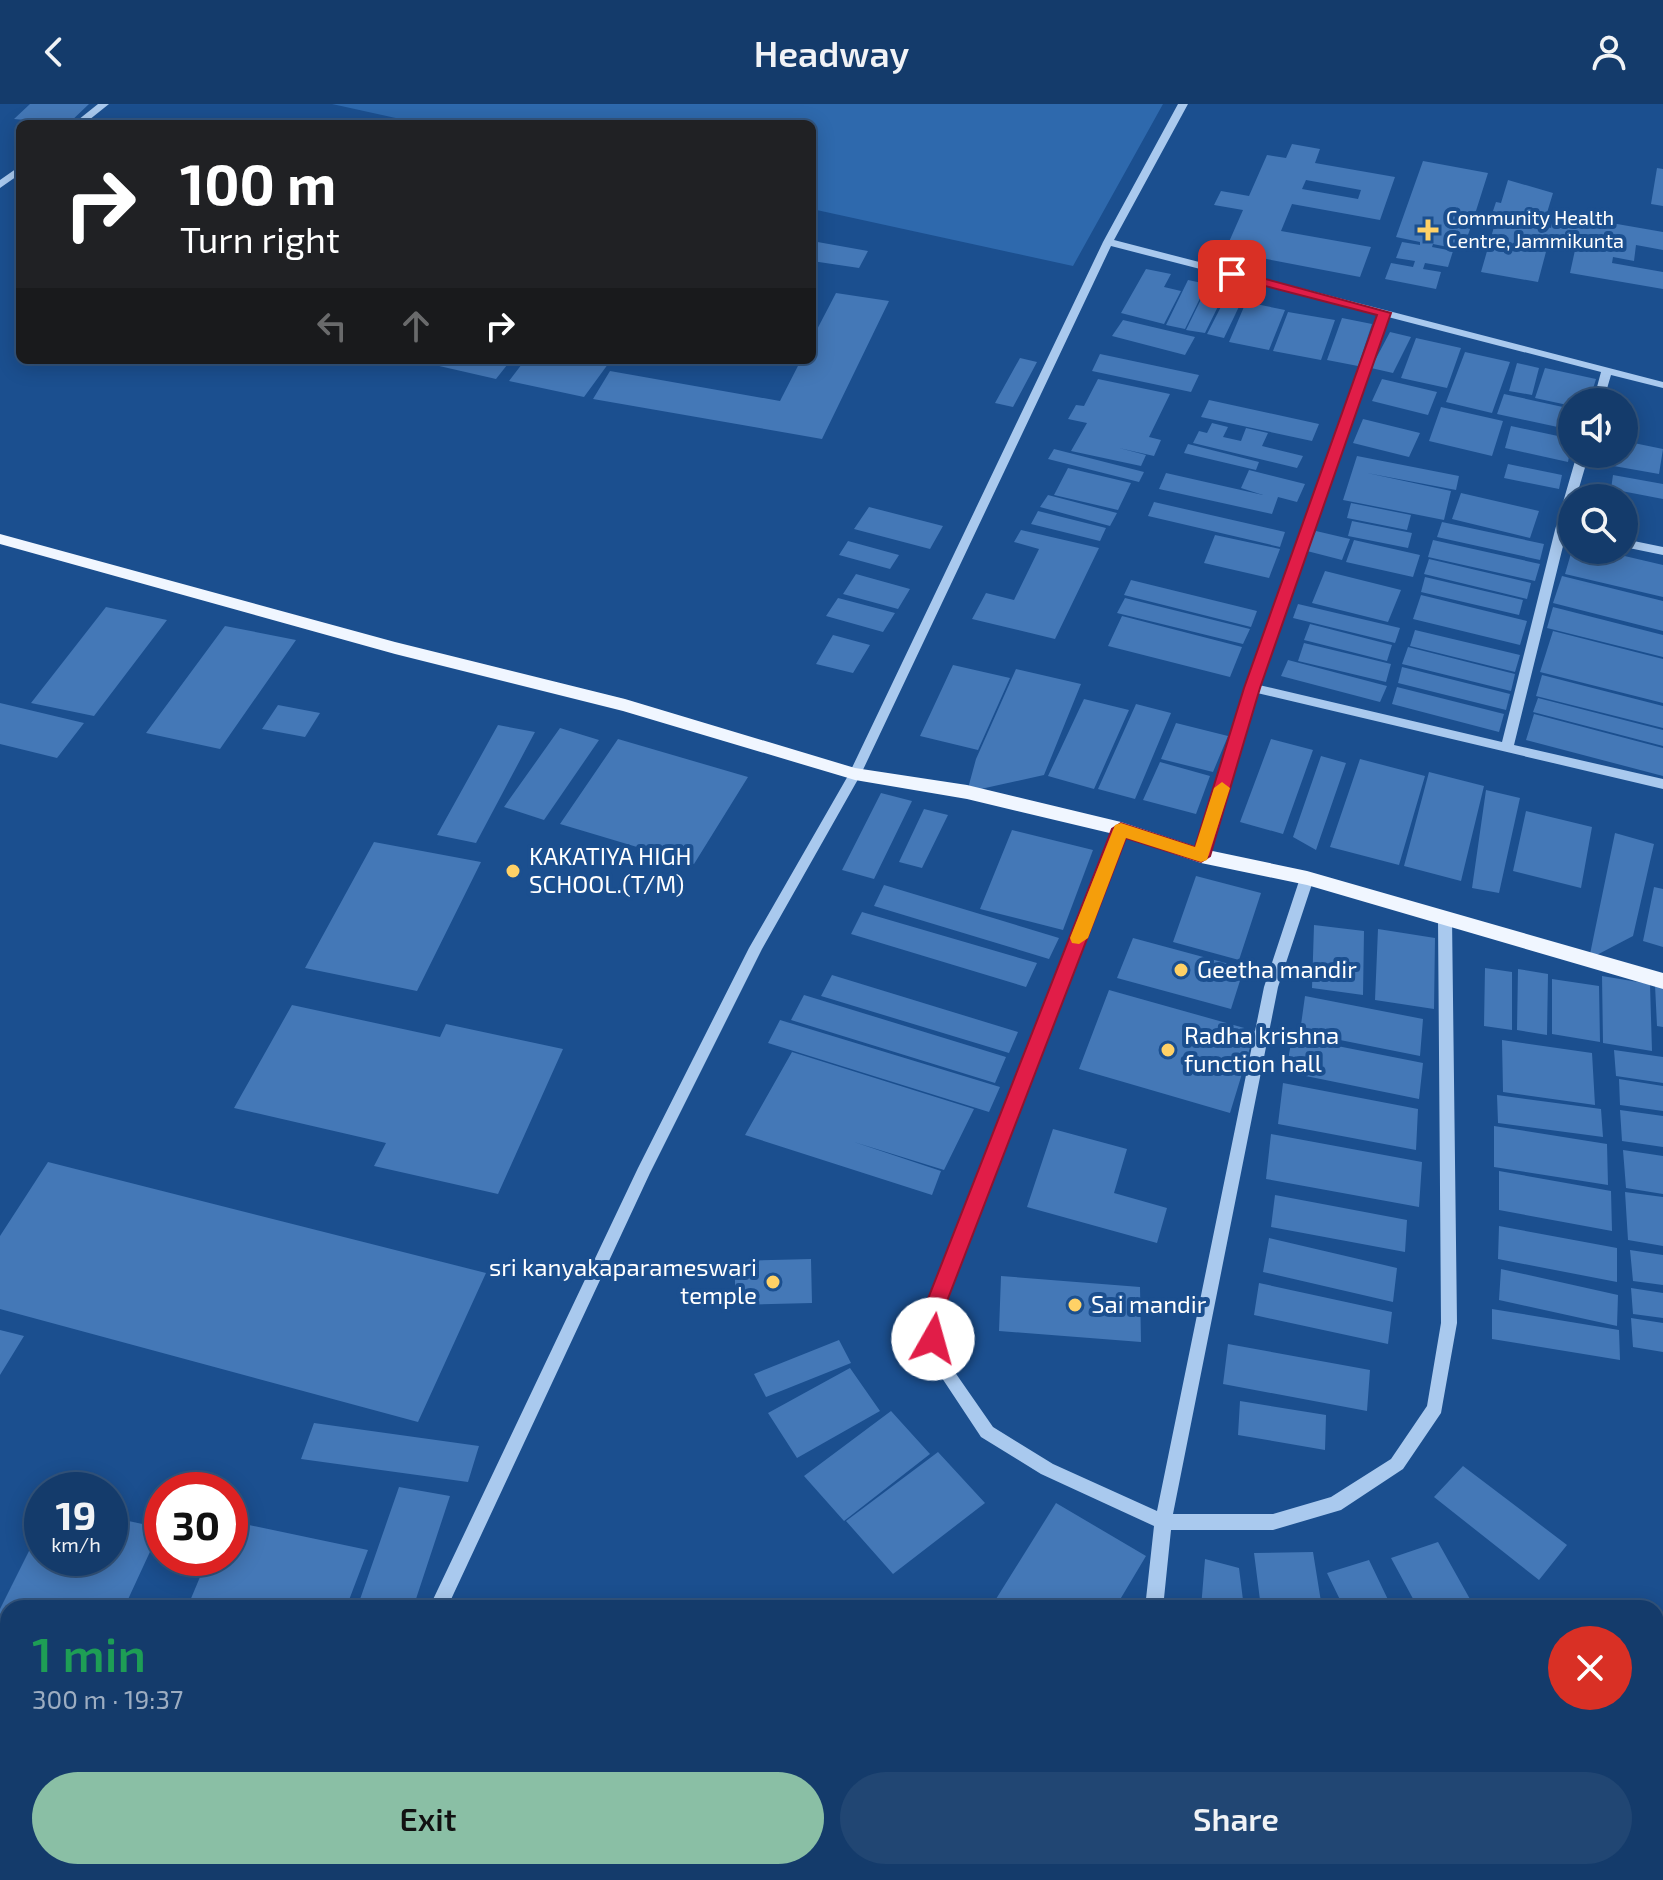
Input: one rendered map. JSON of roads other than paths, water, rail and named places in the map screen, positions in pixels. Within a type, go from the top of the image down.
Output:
[{"type":"main road","points":[[0,539],[395,648],[625,705],[855,774],[967,792],[1121,829],[1201,856],[1307,878],[1663,981]]},
{"type":"street","points":[[83,120],[104,104]]},
{"type":"street","points":[[442,1600],[643,1172],[756,948],[855,774],[1108,242],[1183,104]]},
{"type":"street","points":[[0,185],[16,172]]},
{"type":"street","points":[[1108,242],[1663,385]]},
{"type":"street","points":[[1201,856],[1252,688],[1384,313]]},
{"type":"street","points":[[1602,388],[1607,370]]},
{"type":"street","points":[[1638,546],[1663,551]]},
{"type":"street","points":[[1507,747],[1558,563]]},
{"type":"street","points":[[1252,688],[1663,784]]},
{"type":"street","points":[[1121,829],[934,1309],[933,1339],[946,1372],[987,1432],[1047,1469],[1163,1522],[1273,1522],[1335,1504],[1397,1464],[1435,1408],[1449,1323],[1445,918]]},
{"type":"street","points":[[1155,1600],[1163,1522],[1271,987],[1307,878]]},
{"type":"place","name":"Community Health Centre, Jammikunta","points":[[1428,230]]},
{"type":"place","name":"KAKATIYA HIGH SCHOOL.(T/M)","points":[[513,871]]},
{"type":"place","name":"Geetha mandir","points":[[1181,970]]},
{"type":"place","name":"Radha krishna function hall","points":[[1168,1050]]},
{"type":"place","name":"sri kanyakaparameswari temple","points":[[773,1282]]},
{"type":"place","name":"Sai mandir","points":[[1075,1305]]}]
